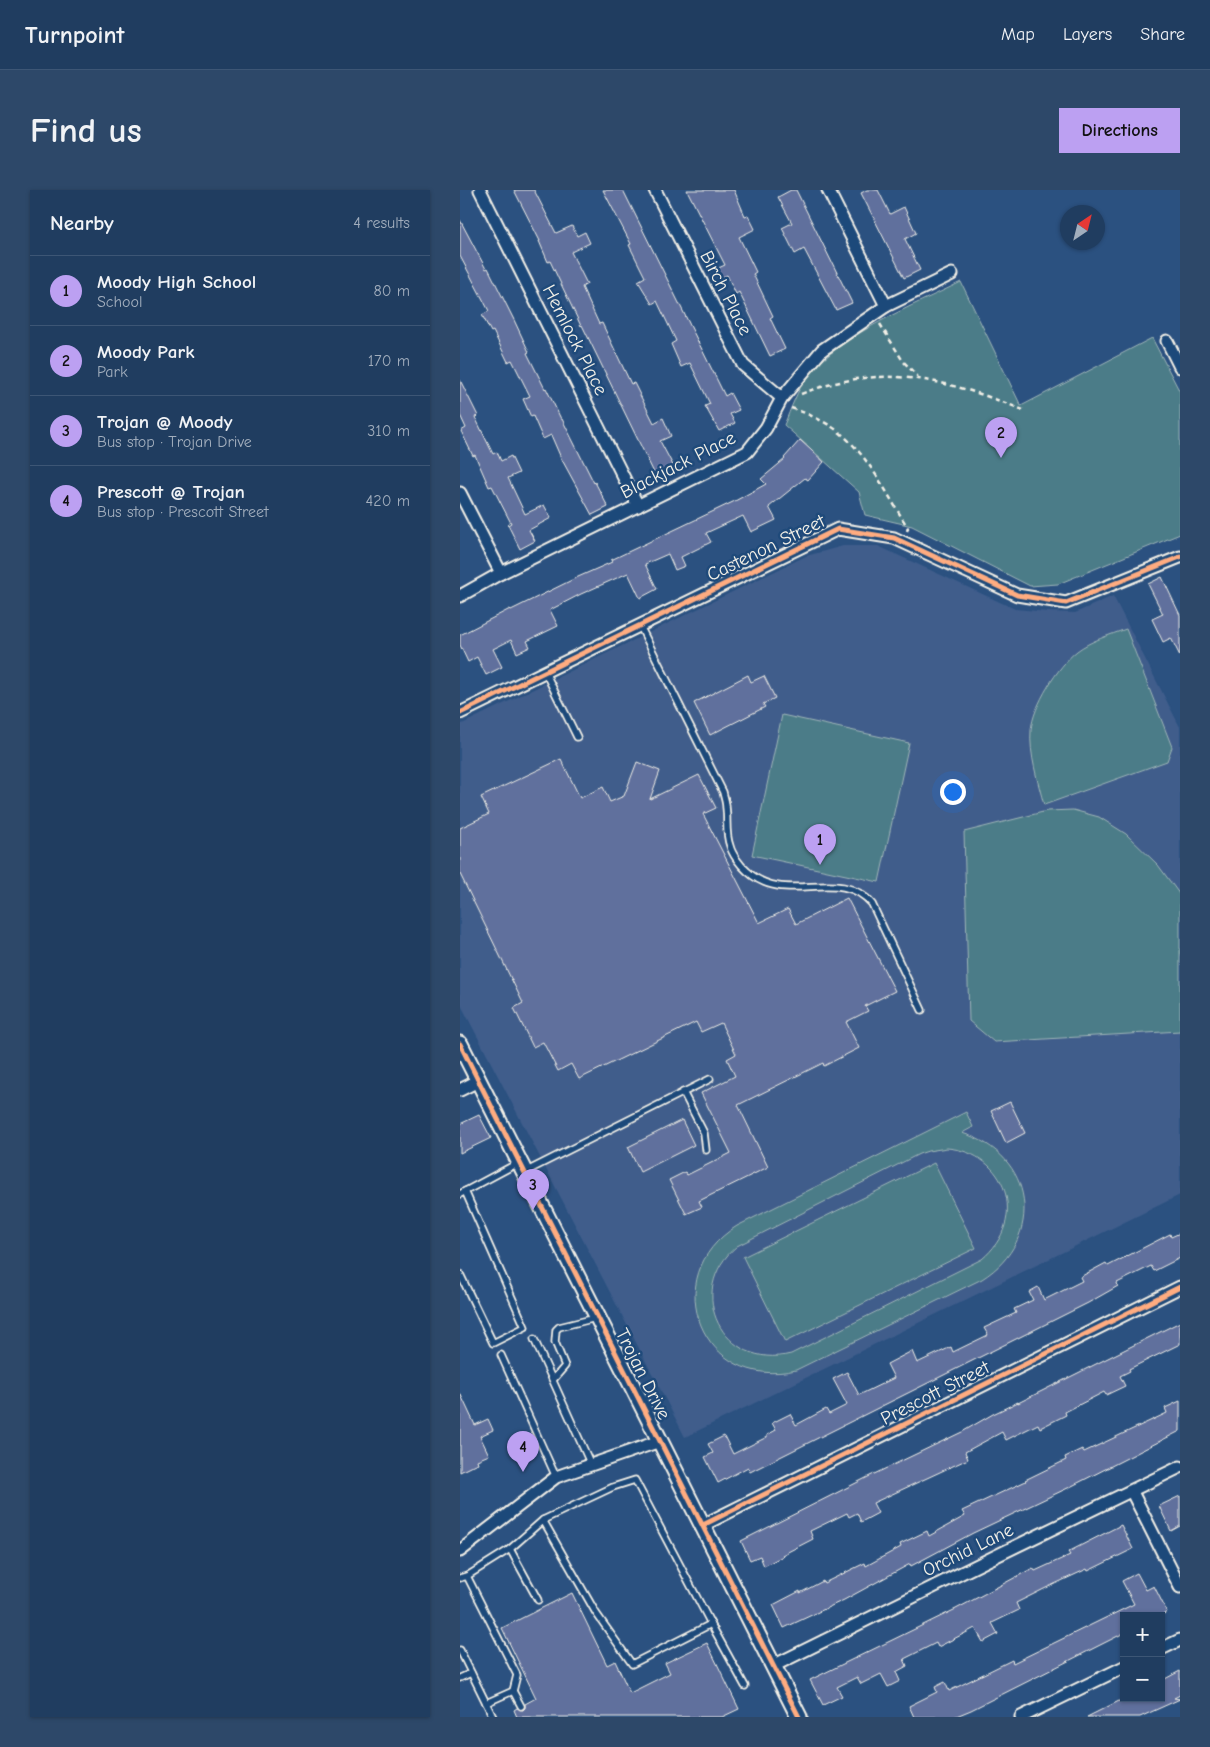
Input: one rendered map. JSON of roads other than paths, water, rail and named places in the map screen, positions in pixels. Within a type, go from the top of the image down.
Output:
[{"type":"street","name":"Hemlock Place","points":[[480,190],[638,506]]},
{"type":"street","name":"Birch Place","points":[[655,190],[743,365],[782,398]]},
{"type":"street","points":[[828,190],[886,306]]},
{"type":"street","name":"Blackjack Place","points":[[460,596],[747,452],[766,428],[782,398],[822,350],[886,306],[952,274]]},
{"type":"street","points":[[1167,341],[1180,367]]},
{"type":"street","points":[[460,493],[501,574]]},
{"type":"street","name":"Castenon Street","points":[[460,713],[838,529],[894,538],[1017,596],[1066,603],[1180,556]]},
{"type":"street","name":"Trojan Drive","points":[[460,1044],[799,1717]]},
{"type":"street","points":[[460,1090],[478,1080]]},
{"type":"street","name":"Prescott Street","points":[[703,1525],[1180,1287]]},
{"type":"street","points":[[461,1548],[556,1477],[660,1441]]},
{"type":"street","name":"Orchid Lane","points":[[773,1666],[1180,1468]]},
{"type":"street","points":[[1132,1492],[1180,1587]]},
{"type":"street","points":[[1165,1647],[1180,1640]]},
{"type":"street","points":[[1021,1717],[1120,1669]]},
{"type":"lane","points":[[640,626],[723,792],[730,847],[742,866],[761,882],[775,886],[794,888],[832,885],[847,888],[867,898],[872,904],[922,1010]]},
{"type":"lane","points":[[545,672],[577,737]]},
{"type":"lane","points":[[460,1274],[493,1343],[526,1327],[462,1193],[710,1079]]},
{"type":"lane","points":[[683,1092],[704,1134],[706,1150]]},
{"type":"lane","points":[[553,1380],[564,1366],[555,1342],[556,1330],[559,1327],[598,1317]]},
{"type":"lane","points":[[534,1339],[591,1465]]},
{"type":"lane","points":[[501,1355],[556,1477]]},
{"type":"lane","points":[[460,1578],[467,1576],[510,1549],[543,1520],[613,1487],[635,1480],[710,1624],[745,1686]]},
{"type":"lane","points":[[543,1520],[596,1614],[632,1664],[710,1624]]},
{"type":"lane","points":[[510,1549],[538,1600]]},
{"type":"lane","points":[[467,1576],[518,1674],[513,1691],[521,1706]]},
{"type":"lane","points":[[460,1650],[493,1717]]},
{"type":"lane","points":[[460,1678],[471,1673]]},
{"type":"lane","points":[[486,1703],[513,1691]]},
{"type":"place","name":"Moody Park","points":[[1001,458]]},
{"type":"place","name":"Moody High School","points":[[820,865]]},
{"type":"place","name":"Trojan @ Moody","points":[[533,1210]]},
{"type":"place","name":"Prescott @ Trojan","points":[[523,1472]]}]
